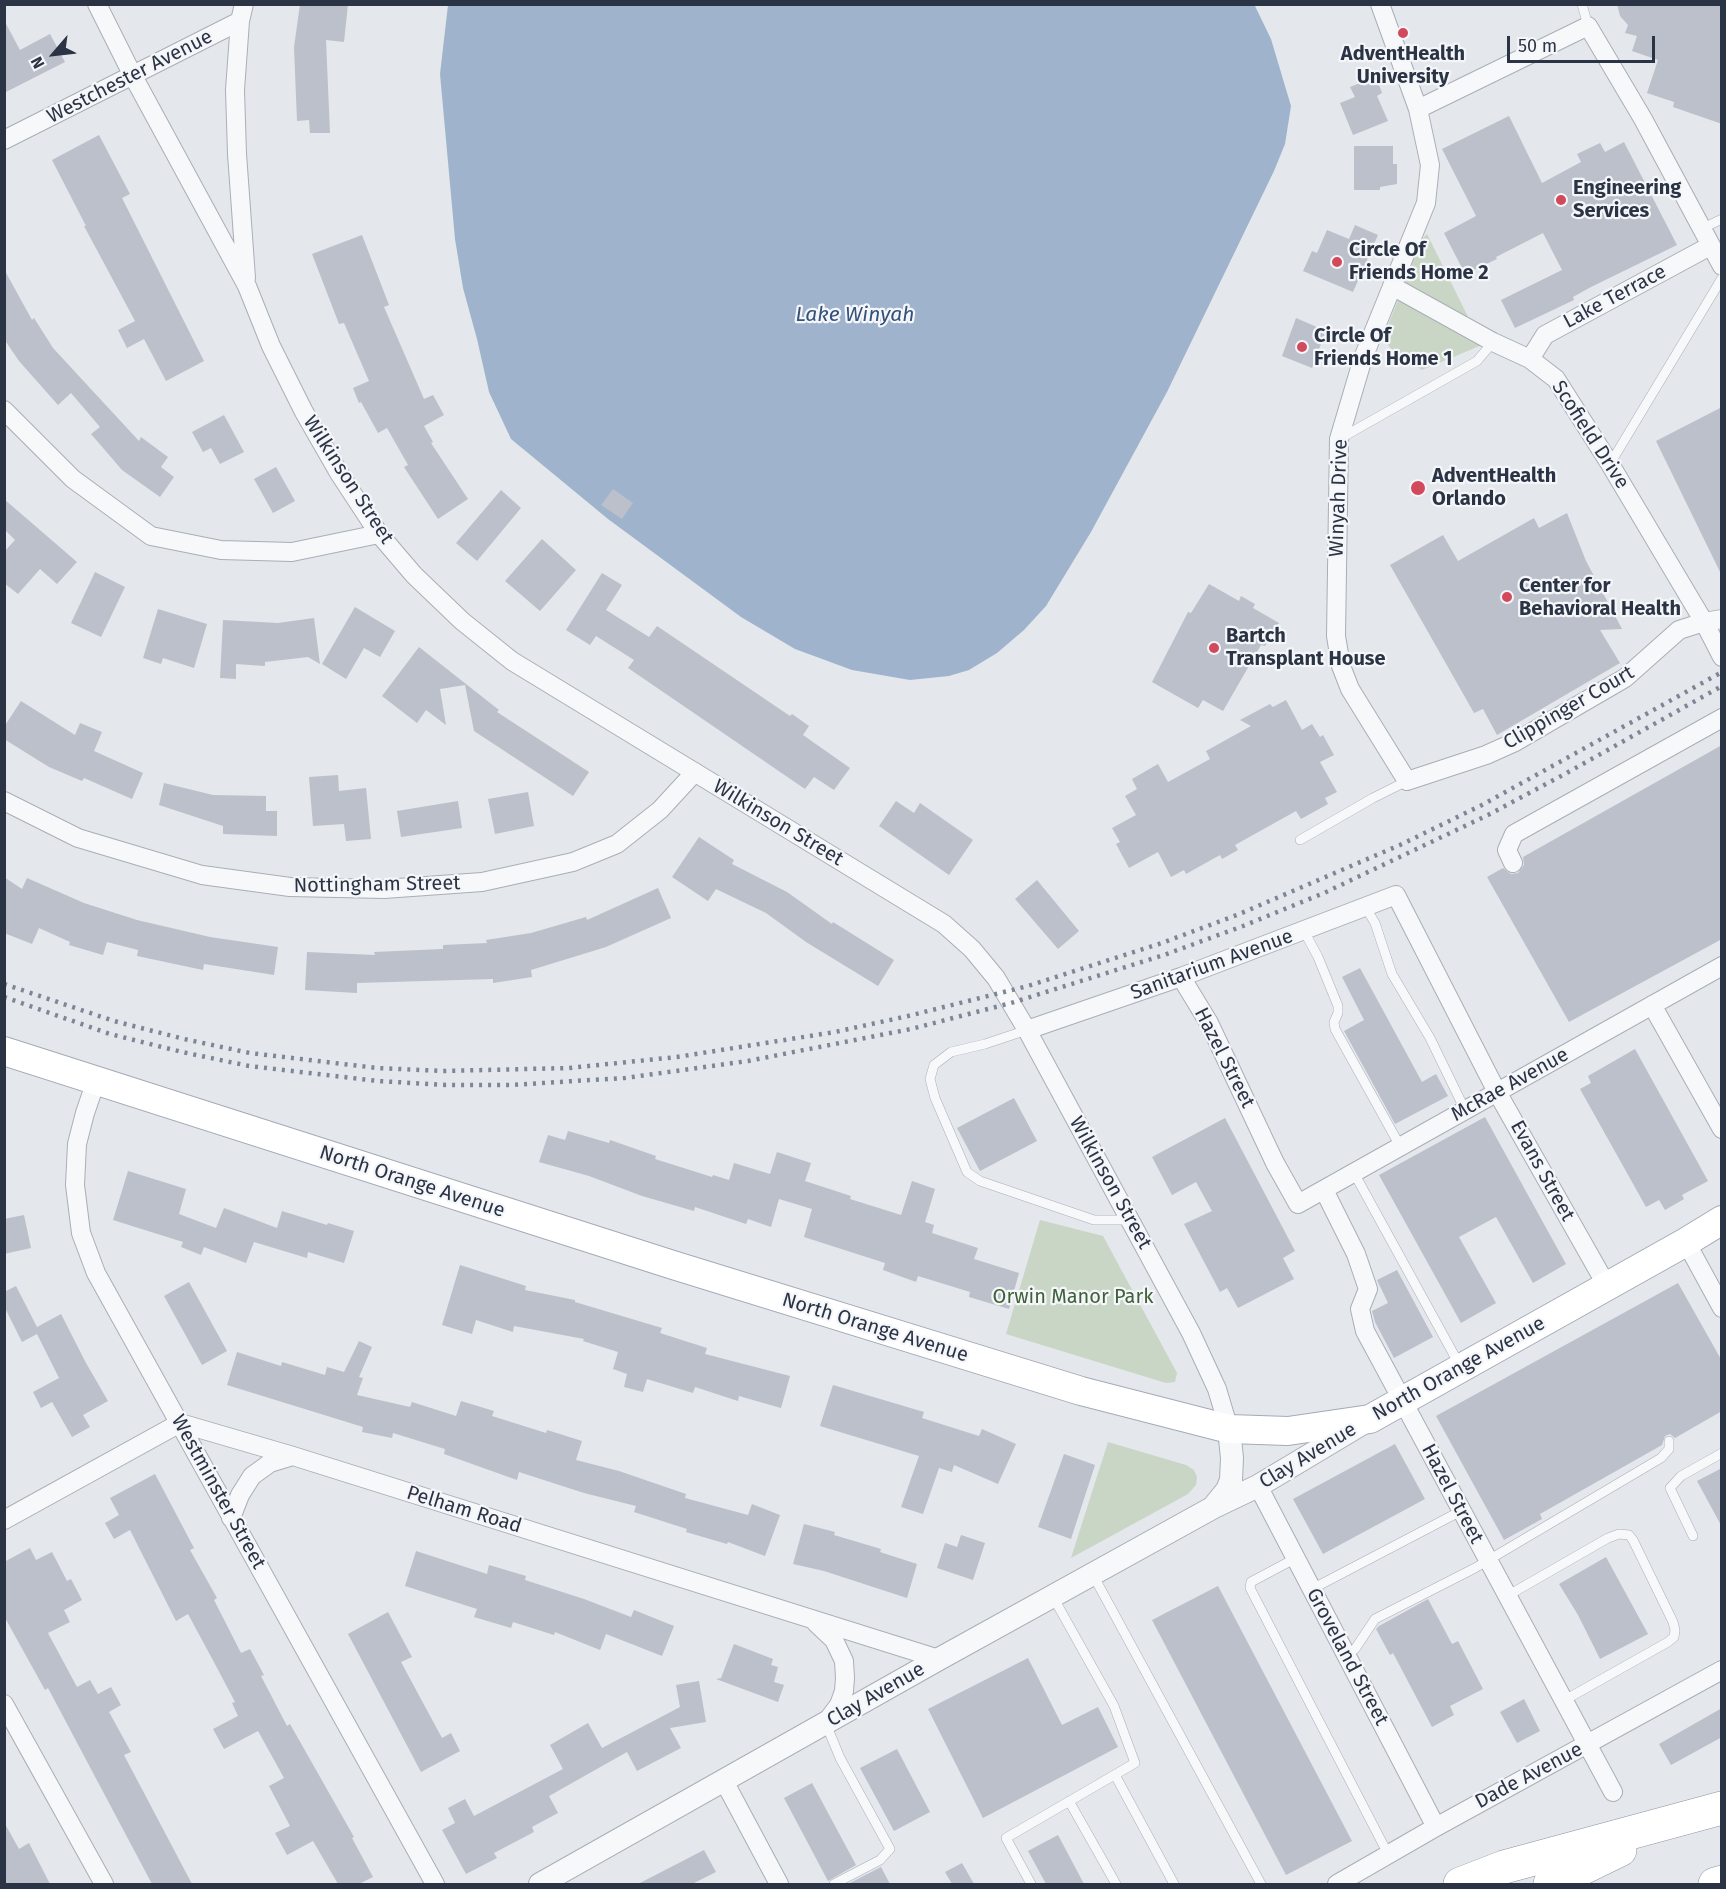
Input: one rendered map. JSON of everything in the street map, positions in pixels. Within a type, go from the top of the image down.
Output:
[{"type":"highway","points":[[1460,1884],[1504,1867],[1707,1812]]},
{"type":"highway","points":[[1550,1884],[1707,1812]]},
{"type":"highway","points":[[1715,1884],[1722,1882]]},
{"type":"main road","name":"North Orange Avenue","points":[[4,1051],[673,1265],[1081,1391],[1229,1429],[1288,1431],[1370,1419],[1722,1220]]},
{"type":"street","name":"Wilkinson Street","points":[[97,4],[133,76],[247,286],[271,346],[304,412],[339,473],[379,534],[414,575],[462,621],[512,661],[944,924],[972,950],[996,978],[1027,1030],[1191,1333],[1217,1389],[1229,1429]]},
{"type":"street","name":"Winyah Drive","points":[[1380,4],[1418,109],[1430,165],[1426,203],[1363,358],[1339,439],[1336,636],[1341,666],[1350,689],[1407,781]]},
{"type":"street","name":"Wilkinson Street","points":[[242,13],[235,90],[247,286]]},
{"type":"street","name":"Westchester Avenue","points":[[4,140],[133,76],[242,13]]},
{"type":"street","points":[[1418,109],[1588,26],[1643,119],[1722,266]]},
{"type":"street","name":"Lake Terrace","points":[[1530,358],[1545,335],[1710,246]]},
{"type":"street","name":"Scofield Drive","points":[[1392,286],[1493,342],[1530,358],[1556,379],[1713,620],[1722,657]]},
{"type":"street","points":[[4,410],[73,479],[151,536],[221,550],[292,552],[379,534]]},
{"type":"street","name":"Clippinger Court","points":[[1407,781],[1486,755],[1515,742],[1626,678],[1678,630],[1713,620]]},
{"type":"street","points":[[1513,863],[1507,850],[1514,834],[1722,718]]},
{"type":"street","name":"Nottingham Street","points":[[4,801],[78,838],[202,875],[290,887],[384,889],[482,882],[573,862],[617,844],[660,810],[695,772]]},
{"type":"street","name":"Sanitarium Avenue","points":[[1027,1030],[1181,978],[1396,895]]},
{"type":"street","name":"Evans Street","points":[[1396,895],[1497,1092],[1607,1286]]},
{"type":"street","name":"McRae Avenue","points":[[1298,1204],[1722,966]]},
{"type":"street","name":"Hazel Street","points":[[1181,978],[1209,1023],[1275,1163],[1298,1204]]},
{"type":"street","points":[[1652,1005],[1722,1130]]},
{"type":"street","name":"Westminster Street","points":[[96,1081],[77,1144],[75,1185],[81,1233],[96,1273],[435,1884]]},
{"type":"street","name":"Hazel Street","points":[[1324,1190],[1356,1254],[1368,1289],[1360,1309],[1365,1332],[1613,1791]]},
{"type":"street","points":[[1686,1242],[1722,1308]]},
{"type":"street","name":"Clay Avenue","points":[[540,1884],[939,1659],[1214,1507],[1258,1486],[1370,1419]]},
{"type":"street","points":[[4,1520],[180,1423]]},
{"type":"street","name":"Pelham Road","points":[[180,1423],[939,1659]]},
{"type":"street","name":"Clay Avenue","points":[[1214,1507],[1227,1490],[1231,1480],[1232,1458],[1229,1429]]},
{"type":"street","points":[[231,1518],[240,1495],[252,1476],[270,1464],[292,1456]]},
{"type":"street","name":"Groveland Street","points":[[1258,1486],[1436,1827]]},
{"type":"street","points":[[812,1619],[834,1640],[844,1661],[844,1692],[839,1705],[826,1723]]},
{"type":"street","name":"Dade Avenue","points":[[1337,1884],[1722,1670]]},
{"type":"street","points":[[4,1704],[104,1884]]},
{"type":"street","points":[[724,1781],[779,1884]]},
{"type":"lane","points":[[1582,4],[1588,26]]},
{"type":"lane","points":[[1701,229],[1722,219]]},
{"type":"lane","points":[[1610,464],[1722,278]]},
{"type":"lane","points":[[1339,439],[1477,361],[1493,342]]},
{"type":"lane","points":[[1300,840],[1407,781]]},
{"type":"lane","points":[[1365,908],[1375,924],[1392,974],[1430,1038],[1465,1110]]},
{"type":"lane","points":[[1304,931],[1318,957],[1338,1006],[1335,1029],[1400,1146]]},
{"type":"lane","points":[[1027,1030],[951,1052],[934,1065],[930,1079],[935,1098],[967,1172],[980,1181],[1094,1220],[1130,1220]]},
{"type":"lane","points":[[1354,1173],[1462,1369]]},
{"type":"lane","points":[[1346,1655],[1355,1649],[1375,1619],[1475,1568],[1661,1458],[1669,1449],[1669,1441]]},
{"type":"lane","points":[[1693,1536],[1670,1488],[1681,1476],[1722,1453]]},
{"type":"lane","points":[[1312,1589],[1461,1511]]},
{"type":"lane","points":[[1507,1596],[1608,1538],[1619,1534],[1629,1535],[1633,1540],[1673,1622],[1674,1637],[1563,1701]]},
{"type":"lane","points":[[1296,1558],[1251,1582],[1250,1588],[1388,1854]]},
{"type":"lane","points":[[1093,1574],[1261,1884]]},
{"type":"lane","points":[[1032,1884],[1006,1838],[1135,1763],[1114,1706],[1053,1596]]},
{"type":"lane","points":[[826,1723],[840,1758],[890,1849],[880,1860],[834,1884]]},
{"type":"lane","points":[[1115,1775],[1174,1884]]},
{"type":"lane","points":[[1069,1801],[1116,1884]]},
{"type":"green space","points":[[1427,234],[1482,345],[1422,370],[1394,353],[1383,338],[1422,239]]},
{"type":"green space","name":"Orwin Manor Park","points":[[1040,1220],[1103,1236],[1177,1373],[1175,1382],[1166,1383],[1006,1334]]},
{"type":"green space","points":[[1108,1442],[1186,1465],[1194,1470],[1197,1477],[1196,1485],[1188,1494],[1071,1558]]},
{"type":"water","name":"Lake Winyah","points":[[1254,4],[1271,39],[1291,106],[1285,144],[1274,171],[1167,392],[1091,532],[1046,606],[1024,630],[997,653],[969,670],[949,676],[910,680],[852,670],[795,649],[741,617],[608,519],[511,439],[489,392],[463,288],[455,239],[440,74],[448,5]]},
{"type":"building","points":[[300,4],[348,4],[344,42],[326,40],[330,133],[310,133],[309,120],[297,121],[294,47]]},
{"type":"building","points":[[1617,4],[1722,4],[1722,124],[1673,107],[1674,102],[1647,93],[1658,60],[1632,51],[1637,36],[1625,33],[1628,25],[1620,16]]},
{"type":"building","points":[[4,20],[20,50],[50,34],[65,62],[4,93]]},
{"type":"building","points":[[1376,77],[1382,93],[1377,96],[1388,121],[1353,135],[1340,103],[1355,97],[1350,87]]},
{"type":"building","name":"Engineering Services","points":[[1509,116],[1542,183],[1581,162],[1577,154],[1600,143],[1605,152],[1624,142],[1677,245],[1591,287],[1573,297],[1574,300],[1515,328],[1501,300],[1562,270],[1543,233],[1465,274],[1444,233],[1476,216],[1442,149]]},
{"type":"building","points":[[99,135],[130,194],[122,198],[204,361],[166,381],[144,339],[127,348],[118,330],[135,321],[52,160]]},
{"type":"building","points":[[1354,146],[1393,146],[1393,164],[1397,164],[1397,184],[1380,187],[1380,190],[1354,190]]},
{"type":"building","name":"Circle Of Friends Home 2","points":[[1355,225],[1378,235],[1353,292],[1303,271],[1312,251],[1317,253],[1327,230],[1349,239]]},
{"type":"building","points":[[362,235],[389,305],[384,307],[424,399],[433,395],[444,415],[424,426],[433,442],[431,443],[468,499],[438,519],[404,467],[408,465],[387,428],[378,433],[361,402],[359,403],[353,388],[369,381],[344,323],[339,324],[312,254]]},
{"type":"building","points":[[4,269],[32,320],[34,318],[53,348],[139,441],[141,437],[168,457],[161,467],[174,477],[160,497],[122,470],[91,434],[100,427],[71,393],[58,405],[19,361],[4,339]]},
{"type":"building","name":"Circle Of Friends Home 1","points":[[1296,318],[1326,331],[1312,368],[1282,356]]},
{"type":"building","points":[[1722,407],[1722,576],[1656,441]]},
{"type":"building","points":[[224,415],[244,452],[220,464],[211,448],[203,452],[192,432]]},
{"type":"building","points":[[276,467],[295,501],[273,513],[254,479]]},
{"type":"building","points":[[613,489],[633,503],[622,519],[601,505]]},
{"type":"building","points":[[501,490],[521,508],[477,561],[456,543]]},
{"type":"building","points":[[4,499],[77,562],[57,584],[40,569],[18,594],[4,583],[4,552],[15,540],[4,529]]},
{"type":"building","name":"Center for Behavioral Health","points":[[1567,513],[1586,561],[1622,629],[1600,630],[1620,663],[1497,735],[1483,709],[1474,713],[1390,565],[1443,535],[1458,561],[1534,518],[1539,528]]},
{"type":"building","points":[[542,539],[576,570],[540,611],[505,581]]},
{"type":"building","points":[[95,572],[125,587],[101,637],[71,623]]},
{"type":"building","points":[[602,573],[622,585],[606,610],[649,637],[657,626],[790,716],[792,714],[809,726],[803,735],[850,768],[834,790],[814,777],[805,789],[628,668],[634,660],[596,636],[590,645],[566,630]]},
{"type":"building","name":"Bartch Transplant House","points":[[1209,584],[1239,601],[1241,596],[1255,604],[1253,608],[1279,623],[1265,646],[1261,645],[1223,711],[1203,700],[1198,708],[1152,682],[1188,612],[1191,613]]},
{"type":"building","points":[[355,607],[395,631],[380,657],[364,648],[346,679],[322,664]]},
{"type":"building","points":[[158,609],[207,624],[194,668],[163,658],[161,664],[143,658]]},
{"type":"building","points":[[314,618],[320,664],[308,657],[265,662],[265,666],[236,664],[236,679],[220,678],[223,620],[278,623]]},
{"type":"building","points":[[419,647],[499,710],[497,712],[589,772],[573,796],[474,731],[465,685],[440,689],[446,725],[426,710],[417,723],[382,696]]},
{"type":"building","points":[[1286,700],[1302,730],[1312,724],[1320,737],[1323,735],[1334,755],[1320,762],[1337,792],[1325,798],[1328,804],[1301,819],[1296,811],[1235,845],[1238,850],[1222,859],[1220,855],[1186,874],[1184,870],[1171,877],[1158,852],[1129,868],[1116,844],[1120,842],[1112,828],[1136,815],[1125,796],[1137,789],[1132,779],[1158,764],[1168,782],[1210,759],[1206,751],[1251,726],[1240,720],[1270,704],[1273,707]]},
{"type":"building","points":[[21,701],[75,735],[80,723],[102,732],[94,751],[143,773],[132,799],[84,778],[82,781],[49,767],[4,739],[4,727]]},
{"type":"building","points":[[1722,745],[1722,939],[1569,1022],[1487,877],[1503,868],[1511,874],[1518,873],[1524,865],[1523,857]]},
{"type":"building","points":[[338,775],[339,791],[366,788],[371,839],[346,841],[344,824],[313,826],[309,777]]},
{"type":"building","points":[[164,783],[213,795],[266,796],[266,811],[277,811],[277,836],[223,834],[223,826],[159,805]]},
{"type":"building","points":[[528,792],[534,826],[495,834],[488,799]]},
{"type":"building","points":[[458,801],[462,828],[401,837],[397,811]]},
{"type":"building","points":[[896,801],[914,813],[920,803],[973,840],[949,875],[879,826]]},
{"type":"building","points":[[699,837],[734,860],[732,864],[787,892],[832,924],[833,922],[894,960],[878,986],[806,942],[766,913],[716,889],[708,901],[672,877]]},
{"type":"building","points":[[4,877],[22,889],[27,878],[84,903],[137,920],[210,937],[278,947],[274,975],[204,964],[203,970],[137,956],[138,950],[107,942],[103,955],[69,945],[70,942],[39,928],[32,944],[4,933]]},
{"type":"building","points":[[1037,880],[1079,931],[1058,949],[1015,899]]},
{"type":"building","points":[[658,888],[671,918],[606,947],[531,970],[532,977],[493,983],[493,979],[357,983],[357,993],[305,990],[307,952],[375,955],[374,952],[443,949],[443,945],[487,943],[486,940],[531,933],[586,917],[587,920]]},
{"type":"building","points":[[1360,968],[1422,1082],[1436,1074],[1448,1096],[1395,1124],[1344,1031],[1364,1020],[1342,977]]},
{"type":"building","points":[[1635,1049],[1708,1181],[1682,1195],[1684,1199],[1665,1210],[1659,1200],[1646,1207],[1580,1089],[1591,1083],[1588,1076]]},
{"type":"building","points":[[1014,1098],[1037,1141],[980,1171],[957,1128]]},
{"type":"building","points":[[1485,1117],[1566,1264],[1533,1283],[1496,1217],[1459,1237],[1496,1303],[1461,1323],[1379,1175]]},
{"type":"building","points":[[1225,1118],[1295,1251],[1283,1258],[1294,1279],[1238,1308],[1227,1288],[1220,1292],[1184,1224],[1212,1211],[1196,1182],[1172,1195],[1152,1157]]},
{"type":"building","points":[[568,1131],[609,1143],[610,1140],[656,1156],[655,1159],[729,1180],[734,1163],[770,1174],[777,1152],[811,1163],[805,1181],[851,1196],[850,1199],[901,1215],[912,1181],[935,1189],[925,1222],[934,1225],[932,1233],[978,1248],[974,1259],[1019,1273],[1009,1309],[969,1297],[970,1292],[918,1276],[916,1282],[883,1270],[885,1263],[804,1237],[812,1209],[779,1199],[771,1227],[748,1219],[746,1224],[695,1207],[694,1211],[642,1196],[589,1176],[539,1162],[548,1135],[565,1140]]},
{"type":"building","points":[[128,1171],[186,1189],[179,1214],[216,1228],[224,1208],[277,1228],[282,1211],[354,1231],[344,1263],[308,1252],[307,1258],[254,1242],[246,1263],[204,1247],[201,1255],[181,1247],[183,1242],[113,1220]]},
{"type":"building","points":[[24,1215],[31,1248],[4,1254],[4,1219]]},
{"type":"building","points":[[460,1265],[526,1286],[525,1290],[575,1300],[575,1302],[662,1328],[660,1333],[707,1348],[705,1354],[790,1376],[781,1408],[739,1396],[738,1401],[695,1387],[693,1393],[647,1379],[643,1392],[624,1387],[627,1374],[613,1369],[618,1352],[583,1341],[584,1339],[514,1326],[513,1332],[476,1320],[472,1334],[442,1325]]},
{"type":"building","points":[[1397,1270],[1433,1337],[1394,1358],[1375,1322],[1372,1311],[1388,1303],[1377,1280]]},
{"type":"building","points":[[189,1282],[227,1351],[202,1365],[164,1296]]},
{"type":"building","points":[[1678,1283],[1722,1361],[1722,1411],[1675,1438],[1670,1434],[1665,1436],[1662,1445],[1540,1514],[1542,1519],[1504,1540],[1436,1416]]},
{"type":"building","points":[[16,1286],[37,1327],[61,1314],[108,1401],[83,1415],[90,1427],[72,1437],[52,1402],[41,1408],[33,1392],[59,1378],[37,1334],[22,1342],[4,1306],[4,1292]]},
{"type":"building","points":[[359,1341],[372,1347],[359,1377],[363,1378],[357,1395],[410,1407],[412,1402],[456,1416],[461,1401],[494,1411],[492,1416],[546,1433],[547,1430],[582,1441],[576,1460],[619,1471],[686,1494],[685,1498],[748,1515],[752,1504],[780,1515],[765,1556],[728,1542],[727,1544],[686,1532],[687,1529],[634,1512],[636,1506],[584,1493],[519,1472],[517,1480],[444,1454],[445,1449],[393,1433],[392,1438],[362,1432],[363,1427],[227,1385],[237,1352],[281,1366],[282,1362],[325,1375],[327,1367],[344,1372]]},
{"type":"building","points":[[833,1385],[924,1412],[922,1418],[979,1436],[982,1429],[1016,1444],[998,1484],[954,1465],[952,1472],[939,1468],[923,1514],[901,1507],[919,1456],[820,1426]]},
{"type":"building","points":[[1395,1444],[1425,1499],[1323,1554],[1293,1499]]},
{"type":"building","points":[[1064,1454],[1095,1465],[1071,1539],[1038,1527]]},
{"type":"building","points":[[1722,1468],[1722,1527],[1697,1481]]},
{"type":"building","points":[[155,1474],[194,1548],[190,1550],[217,1598],[214,1600],[241,1653],[250,1649],[287,1726],[290,1724],[354,1837],[352,1838],[373,1877],[359,1884],[338,1884],[313,1841],[287,1855],[275,1833],[290,1826],[269,1786],[284,1778],[258,1731],[224,1749],[213,1729],[238,1716],[232,1703],[235,1702],[188,1614],[176,1621],[130,1530],[114,1539],[105,1523],[119,1515],[110,1498]]},
{"type":"building","points":[[804,1524],[835,1532],[834,1535],[881,1549],[880,1552],[917,1564],[907,1598],[824,1571],[793,1564]]},
{"type":"building","points":[[961,1535],[985,1543],[973,1580],[937,1568],[945,1543],[957,1547]]},
{"type":"building","points":[[30,1548],[36,1560],[52,1552],[67,1581],[71,1579],[82,1600],[64,1610],[70,1622],[48,1633],[77,1687],[90,1680],[98,1694],[111,1687],[121,1705],[109,1712],[131,1752],[124,1755],[192,1884],[152,1884],[48,1688],[45,1690],[4,1616],[4,1562]]},
{"type":"building","points":[[416,1551],[487,1574],[489,1565],[526,1576],[525,1580],[631,1617],[634,1610],[674,1626],[662,1656],[606,1634],[600,1650],[555,1632],[554,1635],[513,1622],[511,1628],[474,1617],[477,1609],[405,1586]]},
{"type":"building","points":[[1606,1557],[1648,1634],[1600,1659],[1578,1615],[1559,1584]]},
{"type":"building","points":[[1218,1586],[1352,1841],[1286,1875],[1152,1620]]},
{"type":"building","points":[[1428,1599],[1452,1644],[1458,1641],[1483,1689],[1450,1706],[1454,1715],[1432,1727],[1393,1653],[1390,1655],[1376,1629]]},
{"type":"building","points":[[388,1612],[412,1657],[401,1662],[442,1738],[451,1733],[460,1751],[421,1772],[348,1634]]},
{"type":"building","points":[[734,1644],[773,1659],[771,1665],[778,1667],[774,1682],[784,1685],[778,1702],[716,1679],[721,1678]]},
{"type":"building","points":[[1028,1658],[1062,1725],[1098,1707],[1118,1747],[983,1818],[928,1709]]},
{"type":"building","points":[[699,1681],[706,1722],[670,1728],[681,1748],[637,1771],[627,1752],[549,1796],[558,1813],[532,1827],[534,1832],[494,1853],[497,1858],[466,1874],[442,1830],[455,1823],[448,1808],[465,1799],[474,1816],[563,1769],[550,1745],[588,1723],[602,1748],[680,1707],[676,1685]]},
{"type":"building","points":[[1524,1699],[1540,1731],[1517,1743],[1500,1712]]},
{"type":"building","points":[[1722,1708],[1722,1737],[1671,1765],[1659,1744]]},
{"type":"building","points":[[897,1749],[930,1812],[894,1831],[860,1768]]},
{"type":"building","points":[[812,1783],[856,1865],[828,1881],[784,1798]]},
{"type":"building","points":[[4,1822],[19,1849],[29,1843],[50,1884],[4,1884]]},
{"type":"building","points":[[1058,1835],[1084,1884],[1046,1884],[1028,1851]]},
{"type":"building","points":[[704,1850],[716,1872],[692,1884],[638,1884]]},
{"type":"building","points":[[962,1863],[974,1884],[952,1884],[945,1872]]},
{"type":"building","points":[[881,1867],[890,1884],[848,1884]]},
{"type":"railway","points":[[4,984],[114,1021],[184,1039],[250,1053],[377,1068],[443,1071],[569,1068],[677,1057],[835,1032],[1028,986],[1159,944],[1237,915],[1400,845],[1482,805],[1722,672]]},
{"type":"railway","points":[[4,997],[110,1034],[182,1052],[249,1066],[378,1081],[446,1085],[512,1085],[625,1078],[748,1061],[911,1029],[1011,1003],[1164,955],[1243,926],[1324,893],[1488,815],[1722,686]]},
{"type":"place","name":"AdventHealth University","points":[[1403,33]]},
{"type":"place","name":"Engineering Services","points":[[1561,200]]},
{"type":"place","name":"Circle Of Friends Home 2","points":[[1337,262]]},
{"type":"place","name":"Circle Of Friends Home 1","points":[[1302,347]]},
{"type":"place","name":"AdventHealth Orlando","points":[[1418,488]]},
{"type":"place","name":"Center for Behavioral Health","points":[[1507,597]]},
{"type":"place","name":"Bartch Transplant House","points":[[1214,648]]}]
